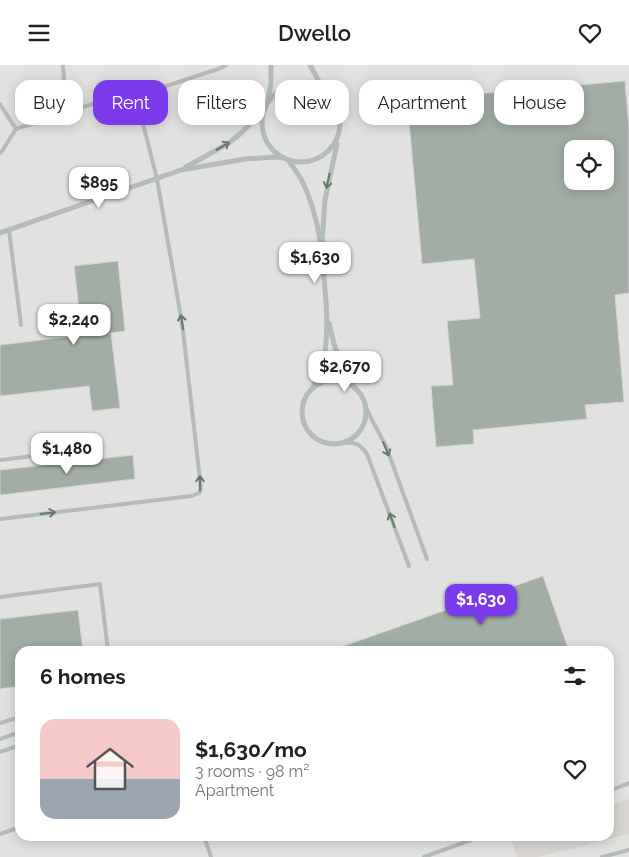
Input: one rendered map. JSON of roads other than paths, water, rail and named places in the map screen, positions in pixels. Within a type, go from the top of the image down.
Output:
[{"type":"street","points":[[271,65],[271,84],[262,120],[265,136],[273,149],[297,172],[305,186],[322,249]]},
{"type":"street","points":[[310,65],[319,80]]},
{"type":"street","points":[[0,233],[181,170],[228,143],[241,133],[275,94]]},
{"type":"street","points":[[327,318],[335,351],[345,373],[363,398],[366,413],[362,428],[357,435],[343,443],[330,444],[323,443],[307,431],[301,411],[304,398],[320,374],[325,352],[327,318],[322,249],[325,201],[340,125]]},
{"type":"street","points":[[181,170],[245,159],[275,157],[302,162],[318,159],[332,148],[339,133]]},
{"type":"street","points":[[313,387],[324,381],[338,380],[355,388]]},
{"type":"lane","points":[[62,65],[63,80]]},
{"type":"lane","points":[[168,85],[226,65]]},
{"type":"lane","points":[[0,104],[16,129]]},
{"type":"lane","points":[[0,153],[16,129],[28,125]]},
{"type":"lane","points":[[0,519],[172,499],[195,495],[201,489],[183,331],[157,179],[143,125]]},
{"type":"lane","points":[[10,230],[21,325]]},
{"type":"lane","points":[[365,405],[386,446],[427,559]]},
{"type":"lane","points":[[343,443],[351,442],[359,445],[367,454],[409,566]]},
{"type":"lane","points":[[0,460],[91,449]]},
{"type":"lane","points":[[0,597],[100,584],[107,646]]},
{"type":"lane","points":[[0,723],[15,718]]},
{"type":"lane","points":[[0,739],[15,734]]},
{"type":"lane","points":[[0,752],[15,747]]},
{"type":"lane","points":[[614,789],[629,783]]},
{"type":"lane","points":[[0,834],[15,829]]},
{"type":"lane","points":[[206,841],[211,857]]},
{"type":"lane","points":[[424,857],[468,841]]},
{"type":"lane","points":[[602,857],[629,850]]}]
